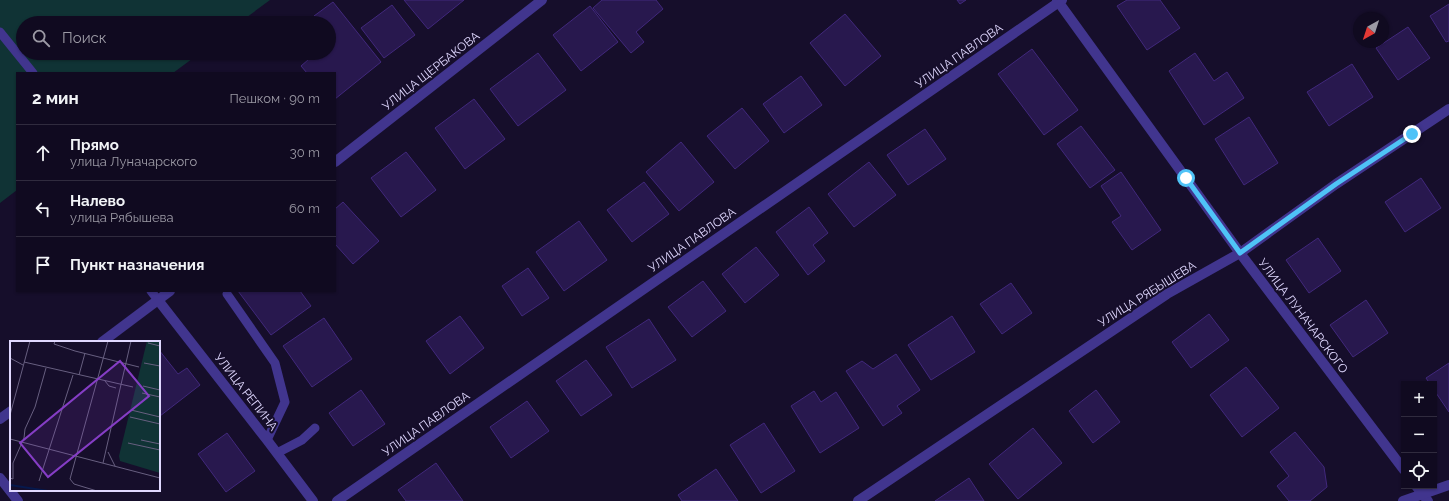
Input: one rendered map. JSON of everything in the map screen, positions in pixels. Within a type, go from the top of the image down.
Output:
[{"type":"street","name":"УЛИЦА ЩЕРБАКОВА","points":[[336,161],[542,0]]},
{"type":"street","name":"УЛИЦА ЛУНАЧАРСКОГО","points":[[1059,1],[1240,253],[1401,466]]},
{"type":"street","name":"УЛИЦА ПАВЛОВА","points":[[337,501],[1059,1]]},
{"type":"street","name":"УЛИЦА РЯБЫШЕВА","points":[[858,501],[1167,294],[1240,253],[1336,184],[1449,110]]},
{"type":"street","points":[[103,341],[169,292]]},
{"type":"street","name":"УЛИЦА РЕПИНА","points":[[158,300],[313,501]]},
{"type":"street","points":[[0,419],[10,412]]},
{"type":"street","points":[[0,478],[10,491]]},
{"type":"street","points":[[1403,501],[1425,498],[1449,485]]},
{"type":"street","points":[[1418,489],[1425,498]]},
{"type":"street","points":[[10,491],[18,501]]},
{"type":"lane","points":[[0,32],[16,52]]},
{"type":"lane","points":[[23,60],[32,72]]},
{"type":"lane","points":[[152,292],[158,300]]},
{"type":"lane","points":[[227,294],[275,363],[285,402],[267,440]]},
{"type":"lane","points":[[277,453],[302,440],[315,428]]},
{"type":"green space","points":[[0,0],[270,0],[248,16],[16,16],[16,60],[191,60],[174,72],[16,72],[16,191],[0,203]]},
{"type":"building","points":[[404,0],[464,0],[428,29]]},
{"type":"building","points":[[602,0],[656,0],[663,9],[636,32],[644,42],[631,53],[593,8]]},
{"type":"building","points":[[957,0],[966,0],[960,4]]},
{"type":"building","points":[[1127,0],[1160,0],[1180,28],[1147,50],[1117,6]]},
{"type":"building","points":[[333,2],[381,62],[336,98],[336,72],[306,72],[301,66],[308,60],[336,60],[336,16],[314,16]]},
{"type":"building","points":[[1449,4],[1449,41],[1446,42],[1430,16]]},
{"type":"building","points":[[392,5],[415,35],[384,58],[361,28]]},
{"type":"building","points":[[590,6],[618,42],[581,71],[553,35]]},
{"type":"building","points":[[845,14],[881,56],[845,86],[810,43]]},
{"type":"building","points":[[1408,27],[1430,58],[1398,80],[1376,48],[1389,48],[1389,39]]},
{"type":"building","points":[[1032,49],[1078,110],[1044,135],[998,74]]},
{"type":"building","points":[[538,53],[566,90],[518,126],[490,89]]},
{"type":"building","points":[[1195,53],[1214,81],[1227,72],[1244,98],[1204,125],[1169,71]]},
{"type":"building","points":[[1352,64],[1373,97],[1329,126],[1307,92]]},
{"type":"building","points":[[801,76],[822,105],[784,133],[763,104]]},
{"type":"building","points":[[474,99],[505,139],[465,169],[435,128]]},
{"type":"building","points":[[742,108],[769,141],[735,169],[707,136]]},
{"type":"building","points":[[1249,117],[1278,163],[1244,185],[1215,139]]},
{"type":"building","points":[[1081,126],[1115,170],[1090,188],[1057,144]]},
{"type":"building","points":[[925,129],[946,159],[908,185],[887,155]]},
{"type":"building","points":[[681,142],[714,182],[679,211],[646,172]]},
{"type":"building","points":[[406,152],[436,190],[401,217],[371,178]]},
{"type":"building","points":[[869,162],[896,195],[854,227],[828,194]]},
{"type":"building","points":[[1121,172],[1161,230],[1132,250],[1112,222],[1121,216],[1101,186]]},
{"type":"building","points":[[1421,178],[1441,208],[1405,232],[1385,202]]},
{"type":"building","points":[[644,182],[669,214],[632,242],[607,210]]},
{"type":"building","points":[[343,202],[379,241],[353,264],[336,245],[336,208]]},
{"type":"building","points":[[809,207],[828,233],[813,245],[825,261],[808,275],[776,232]]},
{"type":"building","points":[[579,221],[607,260],[564,291],[536,252]]},
{"type":"building","points":[[1318,238],[1341,271],[1309,293],[1286,260]]},
{"type":"building","points":[[756,247],[779,275],[745,303],[722,274]]},
{"type":"building","points":[[528,268],[549,298],[522,316],[502,286]]},
{"type":"building","points":[[703,281],[726,311],[692,337],[668,307]]},
{"type":"building","points":[[1011,283],[1032,313],[1002,334],[980,304]]},
{"type":"building","points":[[239,292],[301,292],[311,306],[271,335]]},
{"type":"building","points":[[1366,300],[1388,333],[1353,357],[1330,325]]},
{"type":"building","points":[[1209,314],[1229,340],[1191,368],[1172,342]]},
{"type":"building","points":[[460,316],[484,348],[450,374],[426,341]]},
{"type":"building","points":[[952,316],[975,352],[931,380],[908,345]]},
{"type":"building","points":[[324,318],[352,359],[312,387],[283,346]]},
{"type":"building","points":[[649,319],[676,360],[632,388],[606,347]]},
{"type":"building","points":[[160,351],[178,374],[187,368],[200,385],[160,416]]},
{"type":"building","points":[[896,354],[920,390],[897,406],[902,413],[883,426],[846,371],[862,361],[873,369]]},
{"type":"building","points":[[586,360],[612,395],[581,416],[556,381]]},
{"type":"building","points":[[1449,363],[1449,412],[1437,394],[1437,381],[1428,381],[1426,378]]},
{"type":"building","points":[[1246,367],[1279,408],[1242,437],[1210,395]]},
{"type":"building","points":[[361,390],[385,424],[353,446],[329,413]]},
{"type":"building","points":[[1096,390],[1120,422],[1093,443],[1069,411]]},
{"type":"building","points":[[814,391],[821,402],[836,392],[859,428],[820,453],[791,406]]},
{"type":"building","points":[[527,401],[549,431],[511,458],[490,427]]},
{"type":"building","points":[[764,423],[795,471],[761,493],[730,445]]},
{"type":"building","points":[[1033,428],[1062,463],[1018,499],[989,464]]},
{"type":"building","points":[[1295,432],[1324,467],[1327,487],[1310,501],[1289,501],[1277,486],[1289,476],[1270,452]]},
{"type":"building","points":[[227,433],[255,471],[226,492],[198,454]]},
{"type":"building","points":[[436,463],[463,501],[406,501],[398,490]]},
{"type":"building","points":[[716,469],[738,501],[682,501],[678,495]]},
{"type":"building","points":[[969,478],[984,501],[935,501]]},
{"type":"route","points":[[1186,178],[1240,253],[1336,184],[1412,134]]}]
